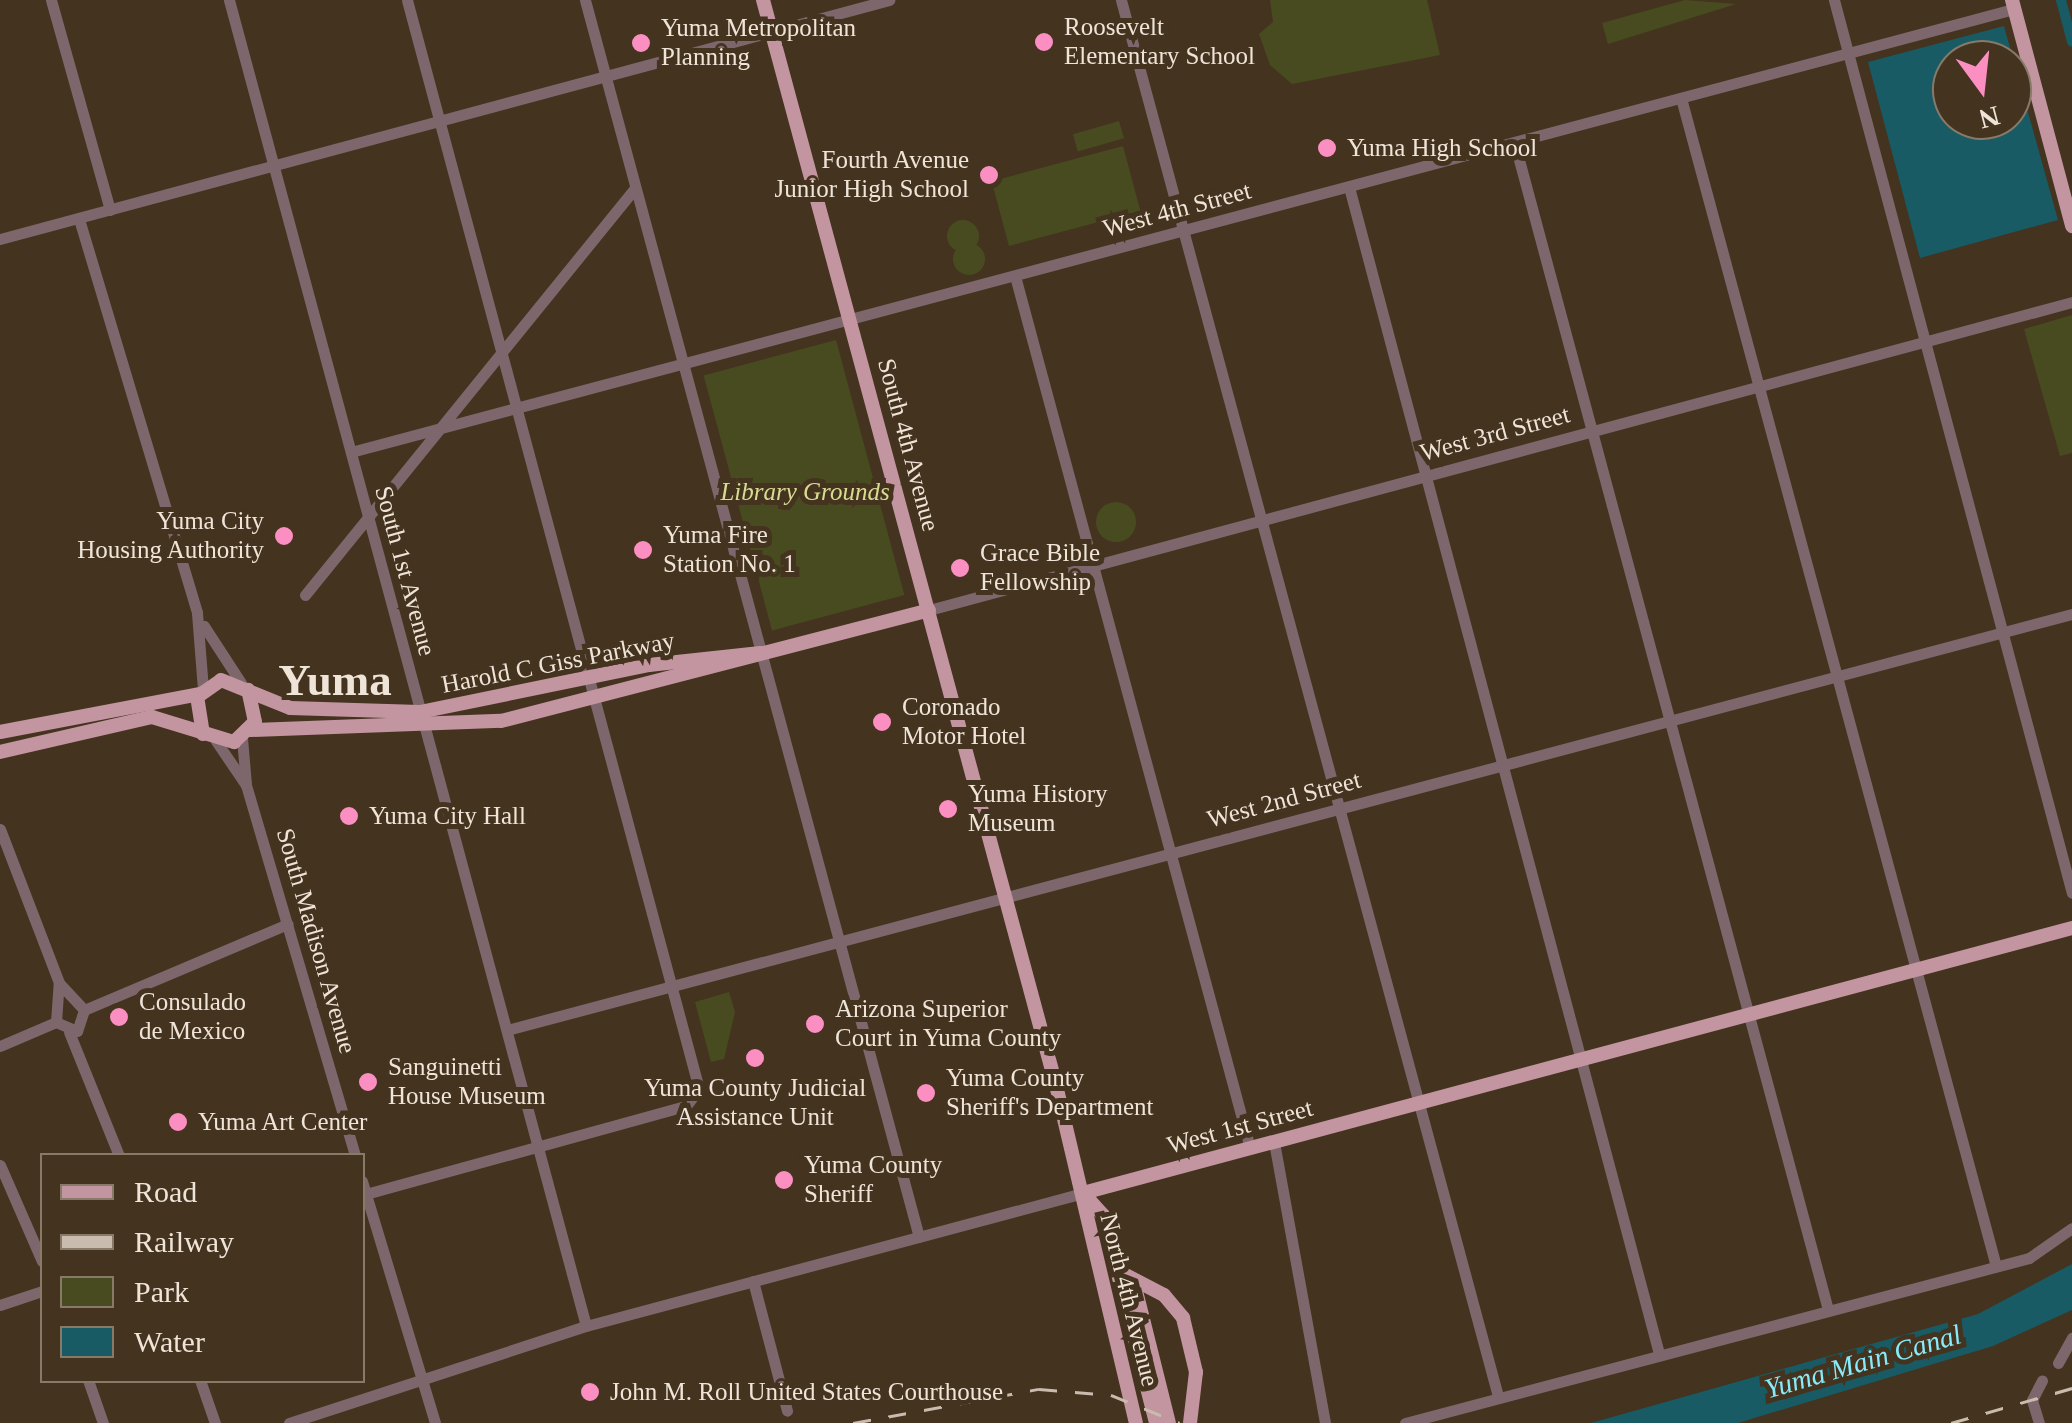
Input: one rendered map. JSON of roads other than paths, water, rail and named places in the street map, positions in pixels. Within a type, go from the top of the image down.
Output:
[{"type":"main road","name":"South 4th Avenue","points":[[763,0],[1006,897],[1082,1193]]},
{"type":"main road","points":[[2013,4],[2072,226]]},
{"type":"main road","name":"Harold C Giss Parkway","points":[[247,734],[424,729],[595,699],[929,610]]},
{"type":"main road","name":"Harold C Giss Parkway","points":[[244,686],[290,708],[420,712],[761,653]]},
{"type":"main road","points":[[0,732],[201,691],[244,686],[256,704],[247,734],[210,738],[152,717],[0,752]]},
{"type":"main road","points":[[201,691],[194,716],[210,738]]},
{"type":"main road","name":"West 1st Street","points":[[1082,1193],[2072,928]]},
{"type":"main road","name":"North 4th Avenue","points":[[1082,1193],[1103,1216],[1156,1423]]},
{"type":"main road","name":"North 4th Avenue","points":[[1082,1193],[1136,1423]]},
{"type":"main road","points":[[1116,1270],[1134,1283],[1164,1295],[1183,1318],[1196,1372],[1190,1423]]},
{"type":"main road","points":[[1134,1283],[1169,1423]]},
{"type":"street","points":[[52,0],[110,210]]},
{"type":"street","name":"South 1st Avenue","points":[[229,0],[586,1326]]},
{"type":"street","points":[[365,1190],[686,1106],[698,1095],[407,0]]},
{"type":"street","points":[[586,0],[919,1237]]},
{"type":"street","points":[[0,239],[889,0]]},
{"type":"street","points":[[1121,0],[1498,1396]]},
{"type":"street","points":[[1834,0],[2072,893]]},
{"type":"street","name":"West 4th Street","points":[[351,452],[518,411],[1522,142],[2013,4]]},
{"type":"street","points":[[1681,98],[1996,1266]]},
{"type":"street","points":[[1522,142],[1518,156],[1828,1310]]},
{"type":"street","points":[[1349,187],[1660,1354]]},
{"type":"street","points":[[305,595],[366,512],[500,347],[636,188]]},
{"type":"street","points":[[79,219],[197,613],[201,691]]},
{"type":"street","points":[[1015,276],[1250,1148]]},
{"type":"street","name":"West 3rd Street","points":[[929,610],[2072,302]]},
{"type":"street","points":[[197,613],[244,686]]},
{"type":"street","name":"West 2nd Street","points":[[507,1030],[2072,614]]},
{"type":"street","name":"South Madison Avenue","points":[[247,734],[246,785],[354,1153]]},
{"type":"street","points":[[210,738],[246,785]]},
{"type":"street","points":[[0,829],[59,984],[56,1022]]},
{"type":"street","points":[[84,1010],[288,924]]},
{"type":"street","points":[[59,984],[84,1010]]},
{"type":"street","points":[[60,1006],[73,1001]]},
{"type":"street","points":[[81,1046],[84,1010]]},
{"type":"street","points":[[56,1022],[81,1046],[118,1153]]},
{"type":"street","points":[[0,1046],[56,1022]]},
{"type":"street","points":[[69,1032],[84,1025]]},
{"type":"street","points":[[1274,1142],[1325,1423]]},
{"type":"street","points":[[0,1165],[40,1256]]},
{"type":"street","points":[[365,1193],[435,1423]]},
{"type":"street","name":"West 1st Street","points":[[289,1423],[586,1326],[1082,1193]]},
{"type":"street","points":[[1405,1423],[2029,1258],[2072,1228]]},
{"type":"street","points":[[752,1282],[787,1411]]},
{"type":"street","points":[[0,1306],[40,1292]]},
{"type":"street","points":[[2058,1363],[2072,1338]]},
{"type":"street","points":[[2038,1421],[2032,1400],[2042,1380]]},
{"type":"street","points":[[89,1383],[103,1423]]},
{"type":"street","points":[[201,1383],[216,1423]]},
{"type":"water","points":[[2004,26],[2008,40],[1951,40]]},
{"type":"water","points":[[1932,45],[1932,140],[2032,140],[2032,127],[2058,220],[1920,258],[1868,62]]},
{"type":"water","name":"Yuma Main Canal","points":[[2072,1264],[2072,1310],[1993,1346],[1738,1423],[1591,1423],[1978,1314]]},
{"type":"waterway","points":[[2061,0],[2072,42]]},
{"type":"railway","points":[[1951,1423],[2072,1388]]},
{"type":"railway","points":[[853,1423],[1039,1389],[1111,1395],[1180,1423]]},
{"type":"place","name":"Roosevelt Elementary School","points":[[1044,42]]},
{"type":"place","name":"Yuma Metropolitan Planning","points":[[641,43]]},
{"type":"place","name":"Yuma High School","points":[[1327,148]]},
{"type":"place","name":"Fourth Avenue Junior High School","points":[[989,175]]},
{"type":"place","name":"Yuma City Housing Authority","points":[[284,536]]},
{"type":"place","name":"Yuma Fire Station No. 1","points":[[643,550]]},
{"type":"place","name":"Grace Bible Fellowship","points":[[960,568]]},
{"type":"place","name":"Coronado Motor Hotel","points":[[882,722]]},
{"type":"place","name":"Yuma History Museum","points":[[948,809]]},
{"type":"place","name":"Yuma City Hall","points":[[349,816]]},
{"type":"place","name":"Consulado de Mexico","points":[[119,1017]]},
{"type":"place","name":"Arizona Superior Court in Yuma County","points":[[815,1024]]},
{"type":"place","name":"Yuma County Judicial Assistance Unit","points":[[755,1058]]},
{"type":"place","name":"Sanguinetti House Museum","points":[[368,1082]]},
{"type":"place","name":"Yuma County Sheriff's Department","points":[[926,1093]]},
{"type":"place","name":"Yuma Art Center","points":[[178,1122]]},
{"type":"place","name":"Yuma County Sheriff","points":[[784,1180]]},
{"type":"place","name":"John M. Roll United States Courthouse","points":[[590,1392]]},
{"type":"district","name":"Yuma","points":[[335,681]]},
{"type":"park label","name":"Library Grounds","points":[[805,492]]}]
